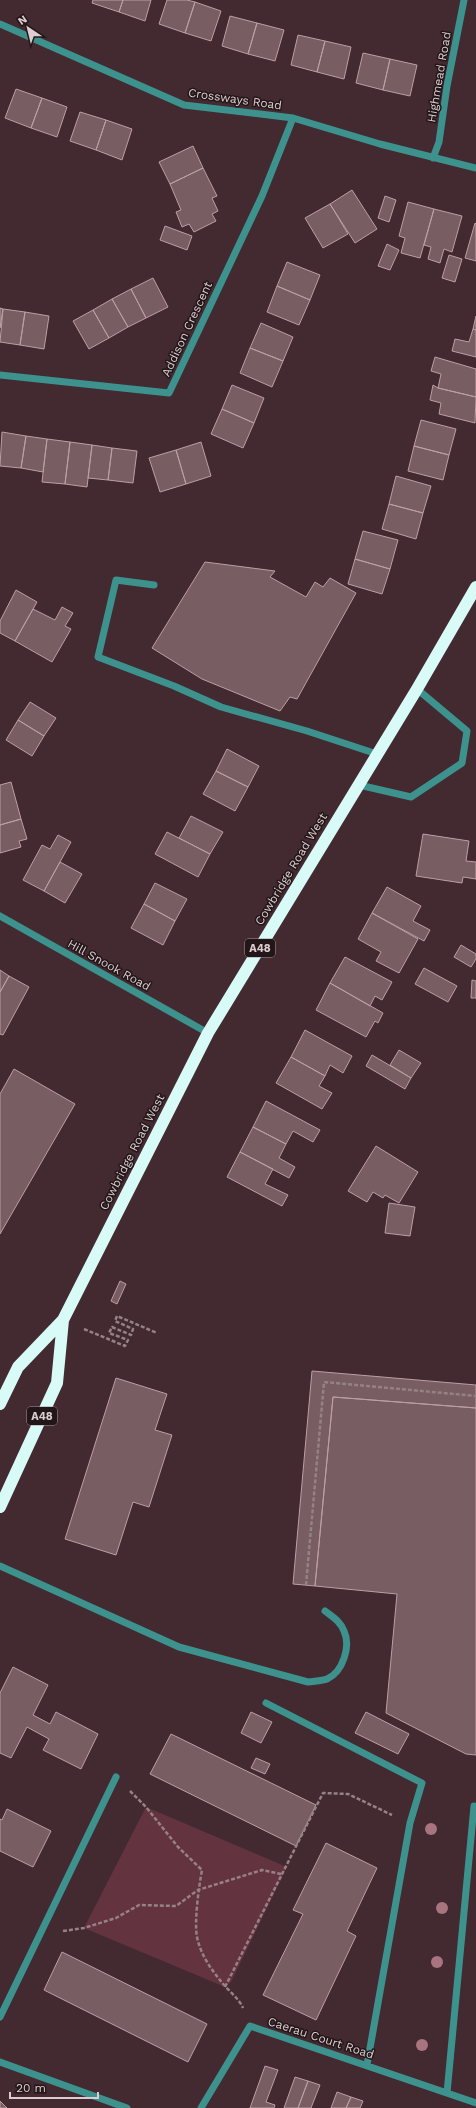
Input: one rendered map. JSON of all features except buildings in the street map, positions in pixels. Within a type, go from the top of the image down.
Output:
[{"type":"highway","name":"Cowbridge Road West","points":[[0,1404],[18,1367],[63,1320],[208,1033],[417,689],[476,587]]},
{"type":"highway","name":"Cowbridge Road West","points":[[0,1507],[57,1383],[63,1320]]},
{"type":"street","name":"Highmead Road","points":[[433,158],[439,142],[447,86],[464,0]]},
{"type":"street","name":"Crossways Road","points":[[0,24],[184,105],[293,118],[433,158],[476,168]]},
{"type":"street","name":"Addison Crescent","points":[[0,375],[169,393],[262,196],[293,118]]},
{"type":"street","points":[[154,585],[116,580],[98,657],[174,686],[221,707],[307,731],[377,754]]},
{"type":"street","points":[[359,785],[411,797],[462,763],[467,731],[417,689]]},
{"type":"street","name":"Hill Snook Road","points":[[0,916],[208,1033]]},
{"type":"street","points":[[0,1566],[179,1647],[308,1682],[327,1679],[341,1666],[347,1647],[345,1632],[338,1621],[325,1611]]},
{"type":"street","points":[[266,1702],[422,1783],[410,1823],[367,2065]]},
{"type":"street","points":[[0,2017],[116,1777]]},
{"type":"street","points":[[447,2093],[474,1806]]},
{"type":"street","name":"Caerau Court Road","points":[[201,2108],[250,2026],[476,2102]]},
{"type":"street","points":[[0,2062],[127,2108]]},
{"type":"path","points":[[63,1320],[125,1346],[128,1340],[109,1333],[112,1327],[131,1335],[133,1329],[114,1321],[117,1316],[156,1333]]},
{"type":"path","points":[[306,1585],[324,1382],[476,1396]]},
{"type":"path","points":[[116,1777],[146,1807],[178,1847],[202,1870],[198,1890],[197,1937],[207,1963],[224,1987],[242,2004],[250,2026]]},
{"type":"path","points":[[224,1987],[281,1874],[287,1867],[323,1793],[348,1794],[410,1823]]},
{"type":"path","points":[[41,1934],[84,1928],[116,1918],[139,1905],[176,1906],[198,1890],[262,1870],[281,1874]]},
{"type":"shaded area","points":[[146,1807],[287,1867],[231,1982],[225,1987],[84,1928]]}]
